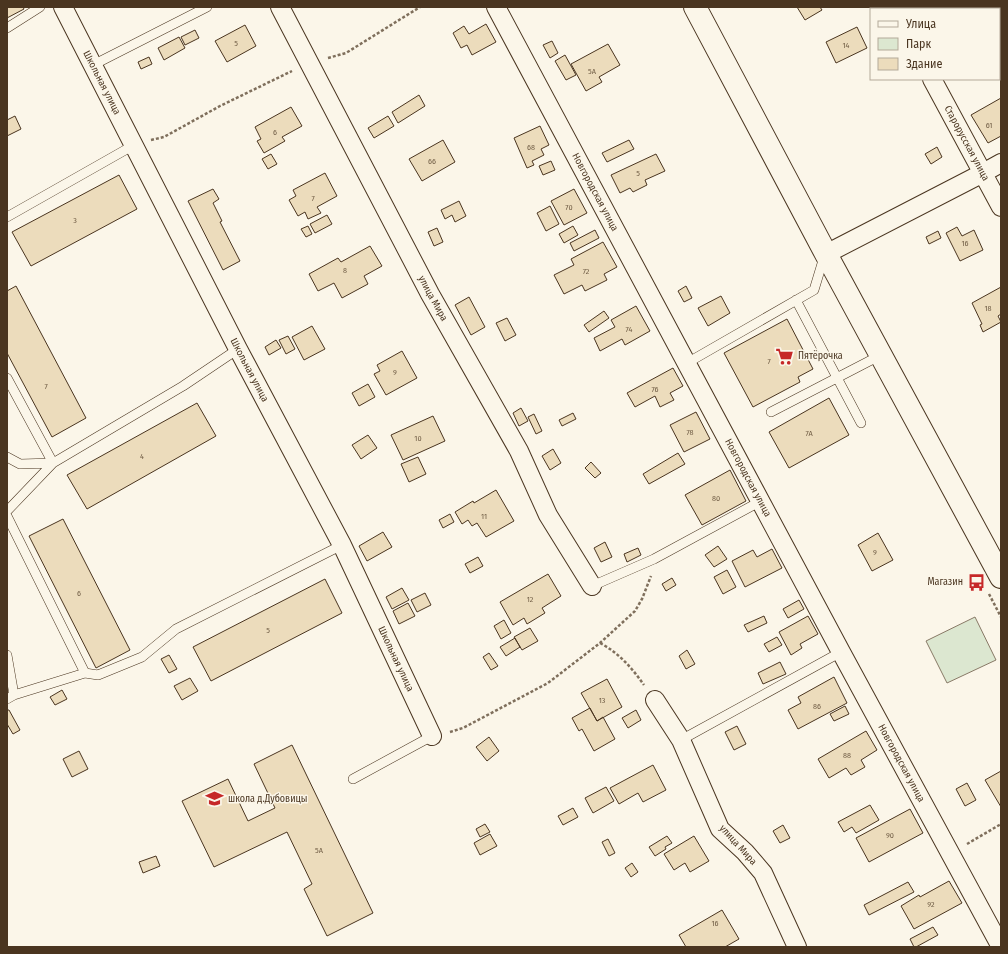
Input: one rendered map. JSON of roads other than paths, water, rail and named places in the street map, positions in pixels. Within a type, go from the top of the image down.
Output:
[{"type":"main road","points":[[695,7],[826,254],[1001,577]]},
{"type":"street","name":"Школьная улица","points":[[63,7],[238,349],[342,545],[432,736]]},
{"type":"street","name":"улица Мира","points":[[280,7],[430,294],[519,450],[548,515],[592,586]]},
{"type":"street","name":"Новгородская улица","points":[[496,7],[841,652],[1001,947]]},
{"type":"street","name":"Старорусская улица","points":[[933,80],[1001,207]]},
{"type":"street","points":[[826,254],[1001,163]]},
{"type":"street","name":"улица Мира","points":[[655,700],[681,740],[720,829],[746,852],[763,873],[797,947]]},
{"type":"lane","points":[[7,28],[40,7]]},
{"type":"lane","points":[[93,65],[207,7]]},
{"type":"lane","points":[[7,217],[134,145]]},
{"type":"lane","points":[[687,363],[814,290],[826,254]]},
{"type":"lane","points":[[796,300],[861,423]]},
{"type":"lane","points":[[7,511],[53,463],[183,386],[238,349]]},
{"type":"lane","points":[[771,412],[881,355]]},
{"type":"lane","points":[[7,378],[53,463]]},
{"type":"lane","points":[[7,457],[20,464],[53,463]]},
{"type":"lane","points":[[592,586],[654,559],[761,501]]},
{"type":"lane","points":[[7,516],[85,673]]},
{"type":"lane","points":[[7,655],[10,697],[85,673],[98,675],[142,657],[176,629],[342,545]]},
{"type":"lane","points":[[681,740],[841,652]]},
{"type":"lane","points":[[353,779],[432,736]]},
{"type":"place","name":"Пятёрочка","points":[[785,356]]},
{"type":"place","name":"Магазин","points":[[976,582]]},
{"type":"place","name":"школа д.Дубовицы","points":[[215,799]]}]
